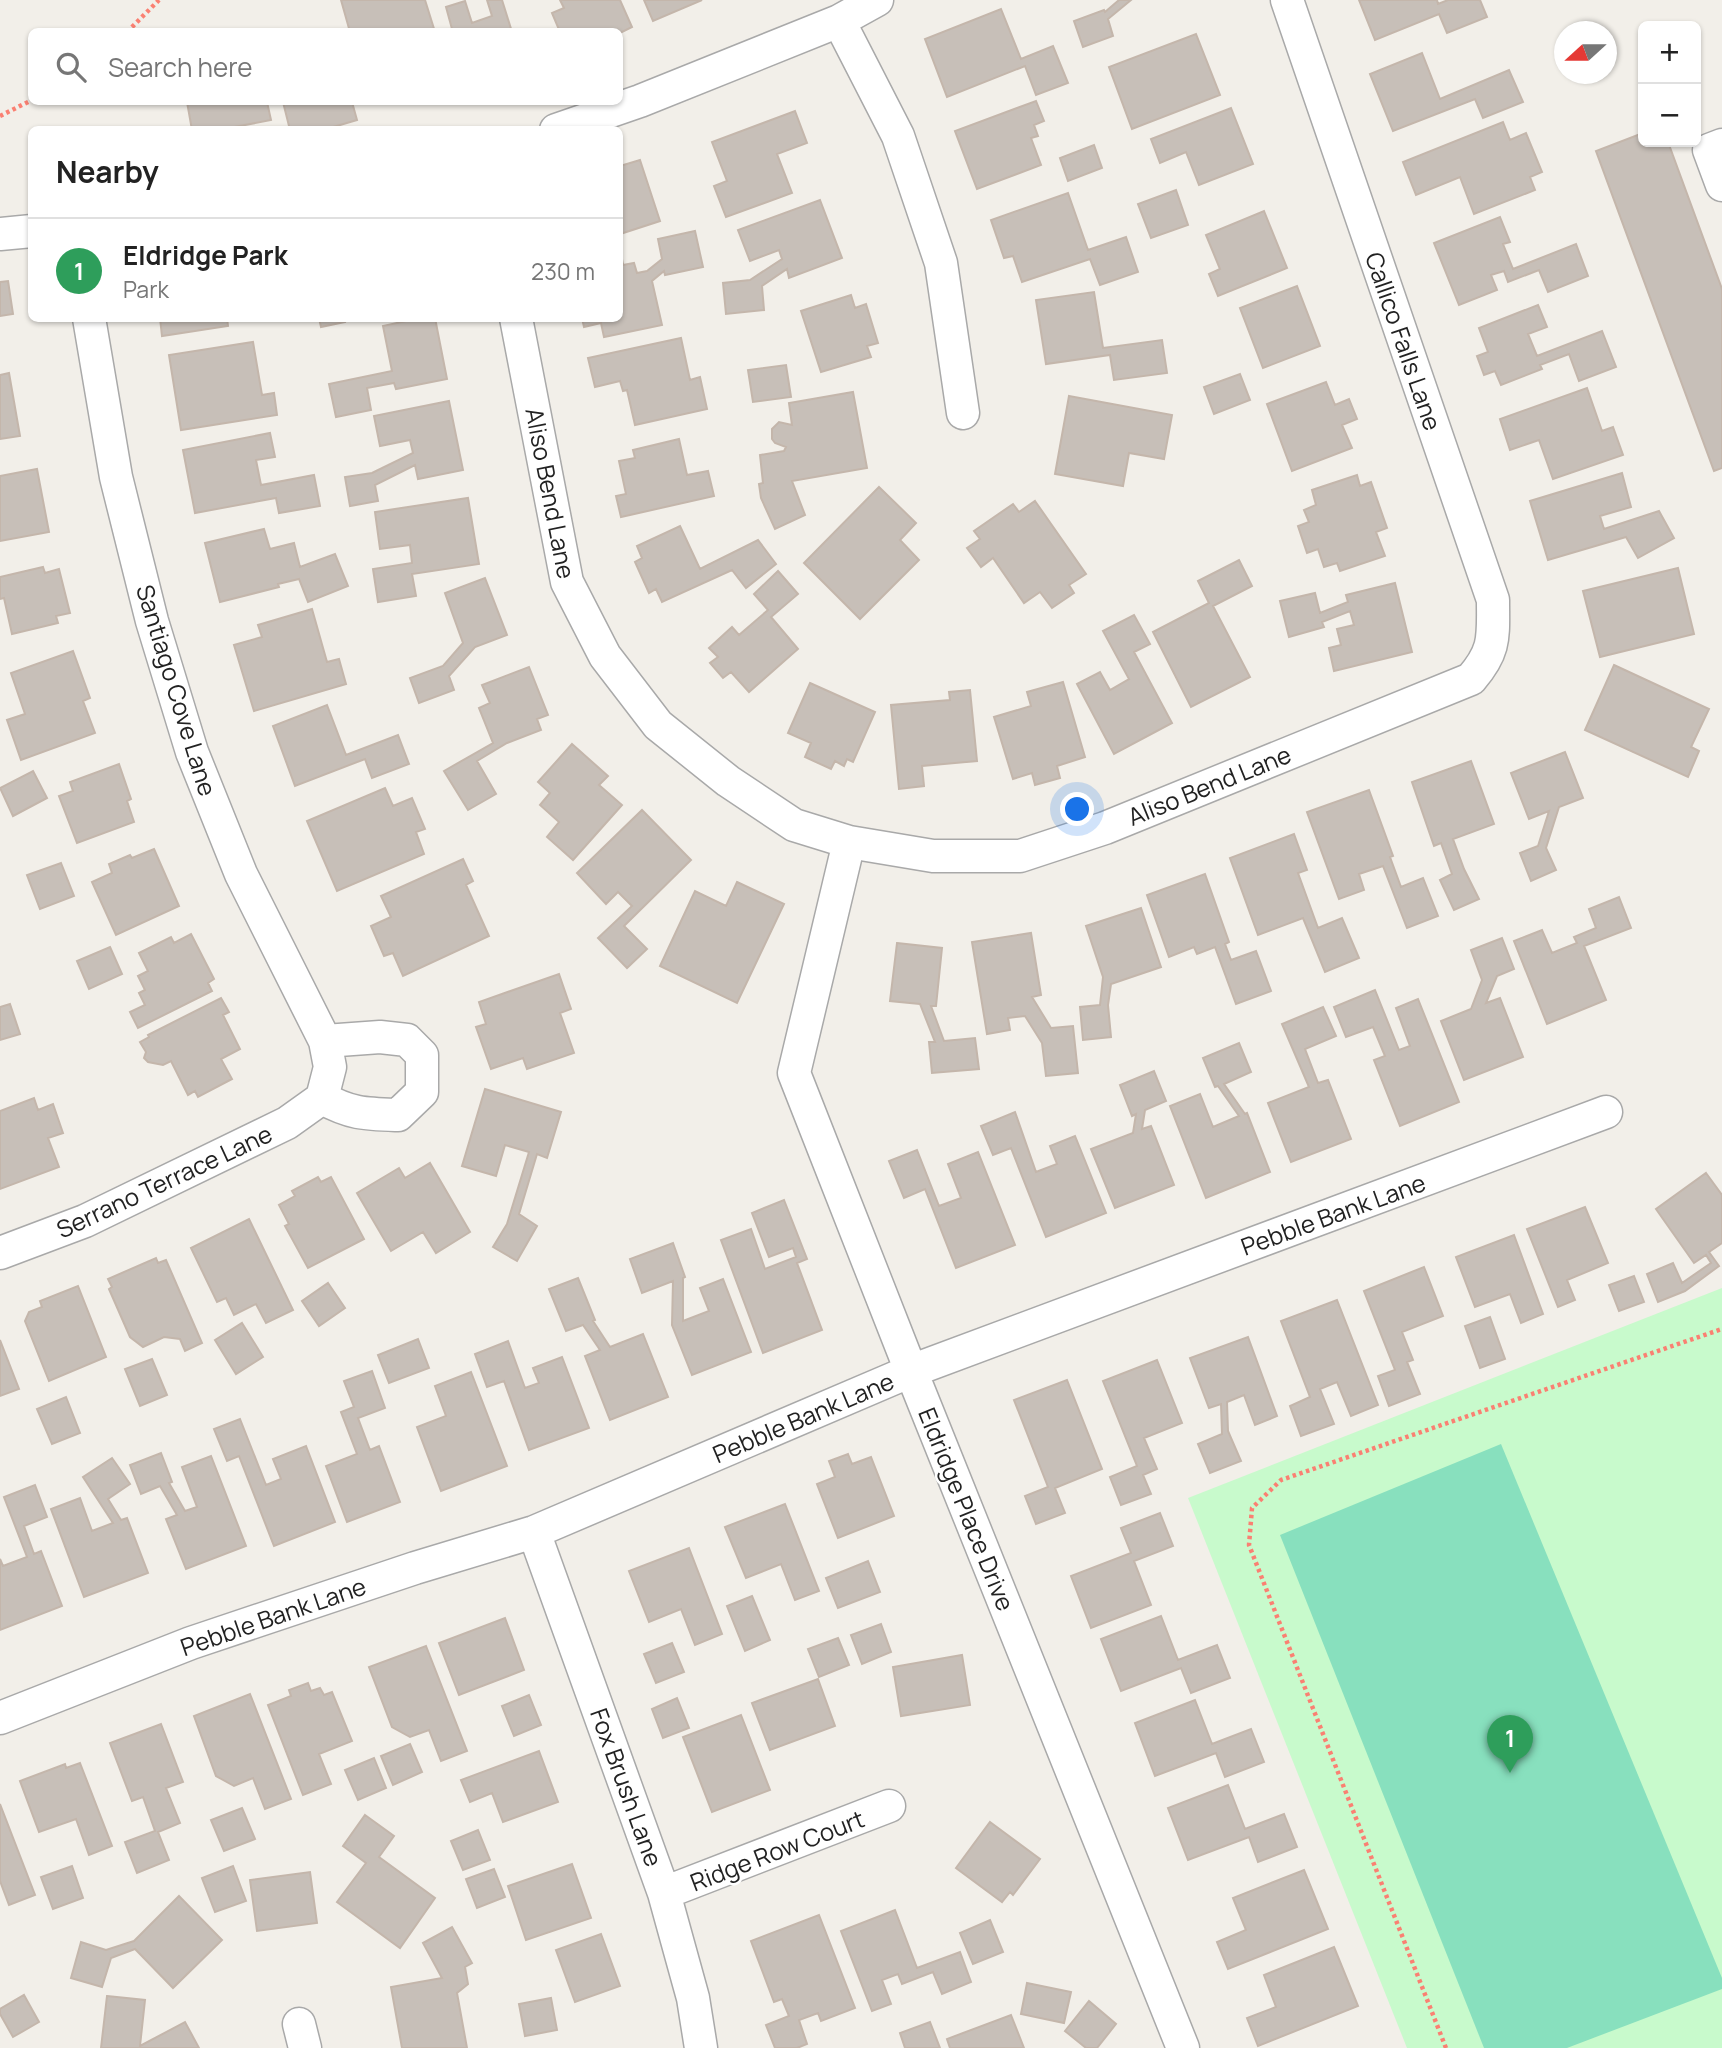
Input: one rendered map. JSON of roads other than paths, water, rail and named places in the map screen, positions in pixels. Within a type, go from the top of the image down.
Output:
[{"type":"street","points":[[568,126],[640,101],[839,21],[877,0]]},
{"type":"street","name":"Callico Falls Lane","points":[[1287,0],[1493,600],[1493,645],[1484,664],[1471,679]]},
{"type":"street","points":[[839,21],[898,136],[941,263],[963,413]]},
{"type":"street","points":[[1722,145],[1709,150],[1722,185]]},
{"type":"street","points":[[0,234],[28,232]]},
{"type":"street","name":"Santiago Cove Lane","points":[[90,322],[116,477],[152,621],[192,752],[241,874],[327,1054]]},
{"type":"street","name":"Aliso Bend Lane","points":[[517,322],[567,582],[605,656],[659,725],[728,781],[794,825],[849,842],[933,856],[1020,856],[1105,828],[1471,679]]},
{"type":"street","name":"Eldridge Place Drive","points":[[849,842],[794,1073],[1184,2048]]},
{"type":"street","points":[[380,1037],[407,1040],[422,1055],[422,1092],[398,1115],[344,1110],[322,1098],[327,1054],[380,1037]]},
{"type":"street","name":"Serrano Terrace Lane","points":[[0,1253],[85,1221],[287,1123],[322,1098]]},
{"type":"street","name":"Pebble Bank Lane","points":[[0,1718],[191,1643],[415,1568],[534,1532],[911,1371],[1606,1112]]},
{"type":"street","name":"Fox Brush Lane","points":[[534,1532],[664,1893],[693,1998],[701,2048]]},
{"type":"street","name":"Ridge Row Court","points":[[664,1893],[889,1806]]},
{"type":"place","name":"Eldridge Park","points":[[1510,1773]]}]
